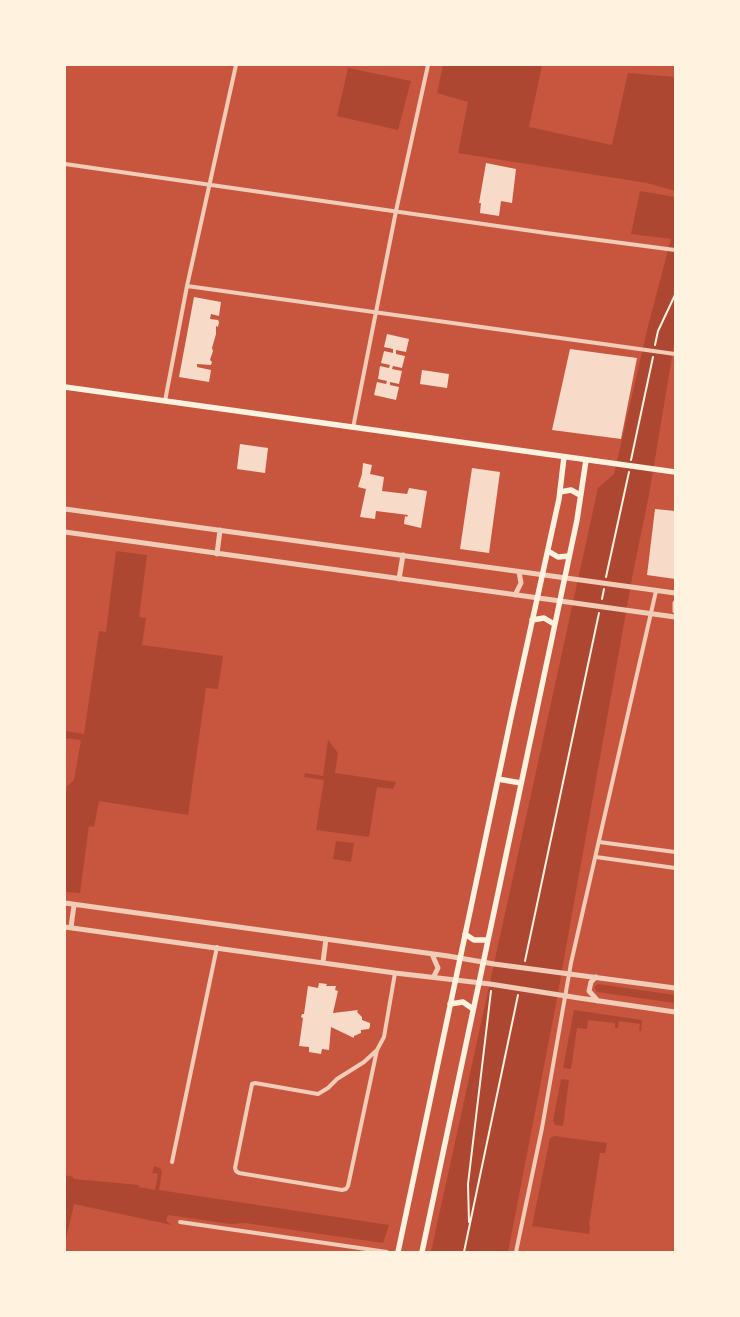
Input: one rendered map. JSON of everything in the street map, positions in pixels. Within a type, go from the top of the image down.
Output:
[{"type":"main road","points":[[65,387],[675,472]]},
{"type":"main road","points":[[398,1252],[459,958],[543,575],[560,492],[564,457]]},
{"type":"main road","points":[[422,1252],[577,520],[586,460]]},
{"type":"main road","points":[[560,492],[571,490],[580,494]]},
{"type":"main road","points":[[548,551],[558,557],[569,556]]},
{"type":"main road","points":[[532,620],[544,618],[554,624]]},
{"type":"main road","points":[[498,779],[521,784]]},
{"type":"main road","points":[[465,934],[474,940],[488,940]]},
{"type":"main road","points":[[450,1004],[463,1002],[473,1009]]},
{"type":"street","points":[[165,401],[187,286],[236,65]]},
{"type":"street","points":[[353,428],[396,212],[428,65]]},
{"type":"street","points":[[65,164],[675,250]]},
{"type":"street","points":[[187,286],[675,354]]},
{"type":"street","points":[[65,509],[675,593]]},
{"type":"street","points":[[217,554],[220,530]]},
{"type":"street","points":[[65,532],[675,617]]},
{"type":"street","points":[[399,579],[403,556]]},
{"type":"street","points":[[515,595],[522,583],[519,572]]},
{"type":"street","points":[[516,1252],[542,1128],[569,974],[656,591]]},
{"type":"street","points":[[675,603],[675,611]]},
{"type":"street","points":[[599,842],[675,852]]},
{"type":"street","points":[[596,857],[675,868]]},
{"type":"street","points":[[65,903],[675,988]]},
{"type":"street","points":[[71,928],[74,904]]},
{"type":"street","points":[[65,927],[493,984],[675,1012]]},
{"type":"street","points":[[323,962],[326,939]]},
{"type":"street","points":[[172,1162],[217,947]]},
{"type":"street","points":[[432,954],[438,968],[434,976]]},
{"type":"street","points":[[376,1050],[346,1189],[342,1190],[239,1173],[236,1170],[252,1084],[318,1094],[364,1062],[376,1050],[384,1037],[395,972]]},
{"type":"street","points":[[596,977],[591,982],[589,991],[598,1001]]},
{"type":"street","points":[[180,1222],[387,1252]]},
{"type":"path","points":[[675,262],[675,270]]},
{"type":"path","points":[[602,600],[658,331],[675,294]]},
{"type":"path","points":[[525,962],[600,610]]},
{"type":"path","points":[[469,1227],[468,1184],[489,997],[493,984]]},
{"type":"path","points":[[464,1252],[519,991]]},
{"type":"shaded area","points":[[443,65],[542,65],[529,127],[612,145],[628,73],[675,77],[675,191],[647,183],[458,153],[468,102],[437,93]]},
{"type":"shaded area","points":[[348,68],[411,81],[398,130],[337,116]]},
{"type":"shaded area","points":[[640,191],[675,197],[675,339],[649,495],[633,573],[555,1009],[508,1252],[431,1252],[598,488],[614,474],[648,326],[671,239],[631,234]]},
{"type":"shaded area","points":[[116,551],[147,555],[139,617],[146,618],[142,645],[223,656],[218,689],[206,688],[188,815],[99,801],[94,827],[89,826],[80,893],[65,892],[65,788],[74,780],[81,740],[65,738],[65,731],[84,734],[99,631],[106,632]]},
{"type":"shaded area","points":[[328,740],[338,753],[335,773],[396,782],[393,789],[377,787],[369,837],[316,830],[324,780],[304,777],[305,773],[323,776]]},
{"type":"shaded area","points":[[336,841],[354,843],[351,862],[333,859]]},
{"type":"shaded area","points":[[598,984],[675,995],[675,1003],[597,992],[594,987]]},
{"type":"shaded area","points":[[574,1010],[642,1020],[641,1031],[639,1031],[640,1024],[619,1021],[618,1028],[615,1028],[615,1023],[588,1020],[587,1029],[577,1028],[571,1069],[563,1068]]},
{"type":"shaded area","points":[[561,1079],[569,1080],[563,1126],[555,1125],[553,1121]]},
{"type":"shaded area","points":[[554,1136],[607,1143],[605,1153],[600,1153],[589,1234],[532,1226],[550,1138]]},
{"type":"shaded area","points":[[154,1166],[162,1171],[159,1190],[389,1225],[383,1243],[245,1223],[231,1224],[168,1215],[166,1221],[172,1225],[74,1204],[65,1243],[65,1175],[74,1179],[139,1185],[139,1187],[155,1190],[158,1174],[152,1173]]},
{"type":"building","points":[[486,163],[516,169],[512,203],[501,201],[499,216],[480,213],[481,203],[479,203]]},
{"type":"building","points":[[194,297],[221,302],[219,316],[211,314],[210,319],[218,320],[219,322],[218,327],[216,326],[210,360],[212,362],[211,365],[197,364],[197,367],[211,370],[209,382],[179,377]]},
{"type":"building","points":[[387,334],[409,339],[406,352],[396,350],[396,354],[405,356],[402,368],[393,366],[392,369],[402,371],[399,384],[390,382],[390,385],[399,387],[396,400],[374,395],[377,382],[386,384],[387,381],[378,379],[380,366],[389,368],[390,365],[381,363],[384,351],[393,353],[393,349],[384,347]]},
{"type":"building","points":[[570,349],[637,358],[621,439],[552,430]]},
{"type":"building","points":[[422,370],[449,374],[447,388],[420,384]]},
{"type":"building","points":[[240,444],[268,448],[265,473],[237,469]]},
{"type":"building","points":[[363,463],[372,465],[370,474],[384,477],[382,491],[407,494],[409,488],[427,491],[421,528],[404,524],[405,516],[407,517],[408,515],[376,511],[375,519],[360,517],[366,489],[358,487]]},
{"type":"building","points":[[472,468],[500,472],[489,553],[460,549]]},
{"type":"building","points":[[655,509],[675,511],[675,579],[647,575]]},
{"type":"building","points":[[319,983],[327,984],[326,986],[336,986],[335,990],[338,991],[333,1013],[358,1010],[357,1012],[362,1017],[362,1020],[370,1023],[369,1029],[361,1030],[361,1033],[354,1036],[354,1038],[331,1027],[329,1050],[322,1049],[321,1054],[309,1052],[309,1047],[299,1046],[303,1018],[301,1017],[304,1014],[308,986],[318,988]]}]
